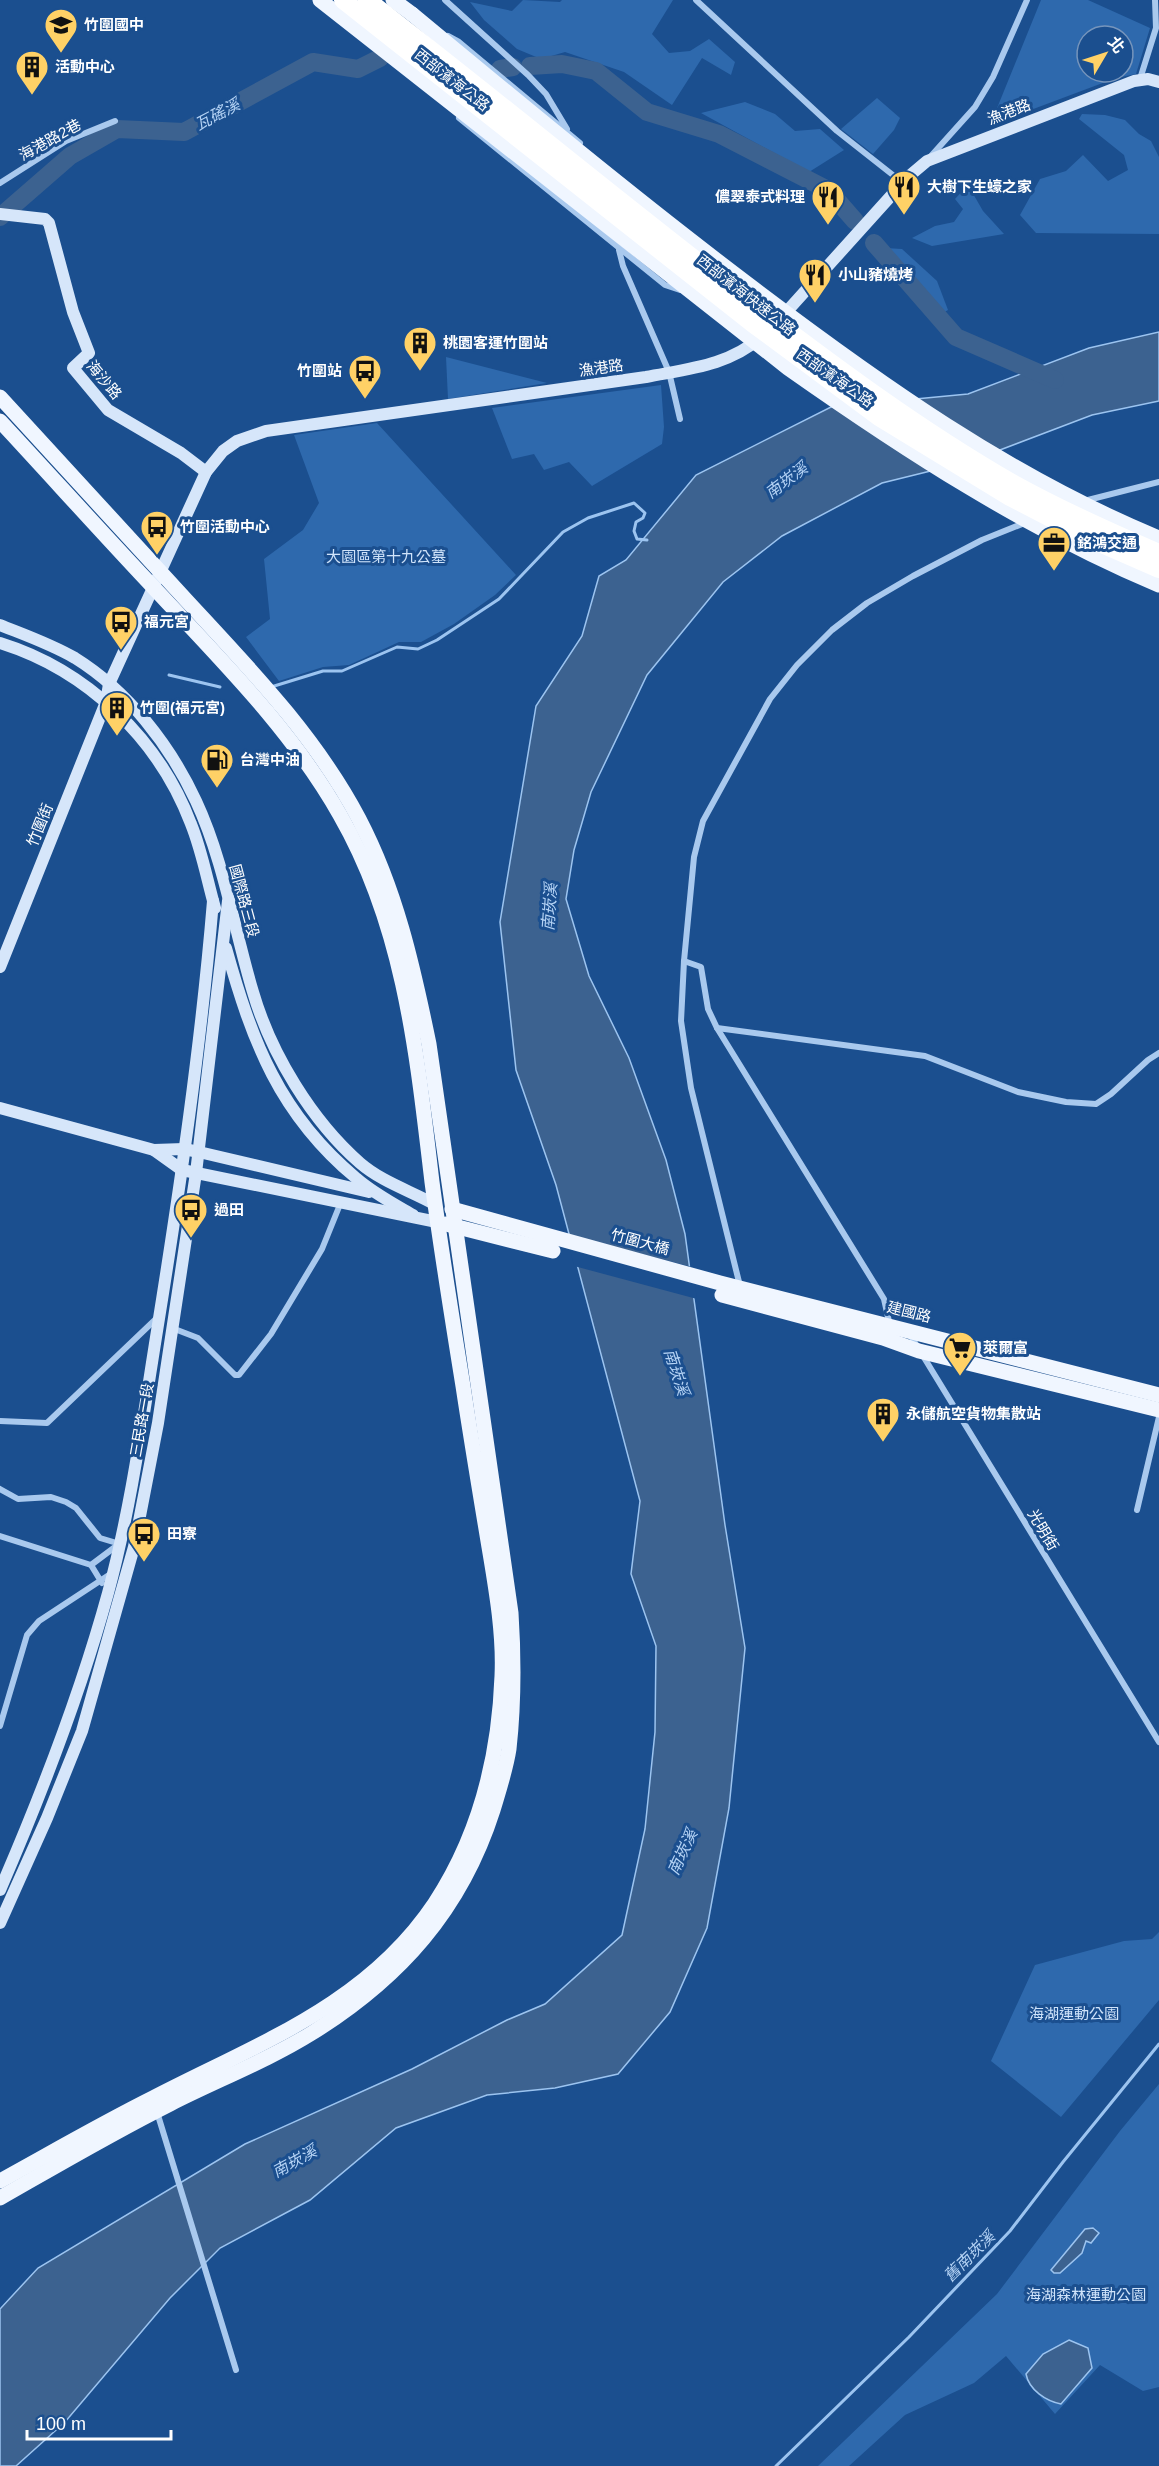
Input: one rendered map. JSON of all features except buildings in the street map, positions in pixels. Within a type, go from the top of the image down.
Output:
[{"type":"highway","name":"西部濱海快速公路","points":[[343,0],[752,323],[879,417],[1010,496],[1095,541],[1159,569]]},
{"type":"highway","name":"西部濱海快速公路","points":[[367,0],[676,245],[847,376],[929,431],[1015,484],[1095,525],[1159,554]]},
{"type":"main road","name":"西部濱海公路","points":[[320,0],[789,368],[857,416],[925,462],[998,505],[1066,542],[1159,585]]},
{"type":"main road","name":"西部濱海公路","points":[[393,0],[559,136],[824,342],[973,442],[1060,492],[1159,538]]},
{"type":"main road","points":[[0,397],[279,704],[324,762],[359,819],[378,859],[399,916],[414,971],[429,1044],[510,1602],[515,1670],[509,1749],[500,1790],[484,1837],[446,1912],[393,1973],[312,2033],[157,2111],[0,2198]]},
{"type":"main road","points":[[0,421],[220,658],[291,742],[314,772],[342,818],[366,867],[382,908],[406,993],[416,1052],[437,1222],[496,1592],[503,1670],[495,1744],[484,1797],[461,1856],[435,1902],[390,1957],[356,1987],[295,2028],[156,2096],[0,2181]]},
{"type":"main road","points":[[452,1209],[552,1243]]},
{"type":"main road","points":[[437,1222],[552,1243]]},
{"type":"main road","name":"竹圍大橋","points":[[552,1243],[721,1289]]},
{"type":"main road","name":"建國路","points":[[721,1289],[741,1288],[1159,1395]]},
{"type":"main road","points":[[721,1289],[919,1351],[1159,1410]]},
{"type":"street","points":[[314,0],[665,285],[714,303],[760,338]]},
{"type":"street","points":[[445,0],[546,94],[571,135]]},
{"type":"street","points":[[696,0],[837,131],[903,183]]},
{"type":"street","points":[[927,161],[975,107],[993,77],[1027,0]]},
{"type":"street","points":[[1140,80],[1156,28],[1155,0]]},
{"type":"street","points":[[412,14],[459,42],[684,229],[729,282],[779,320]]},
{"type":"street","name":"漁港路","points":[[108,693],[160,571],[206,472],[223,451],[237,441],[266,431],[669,372],[720,361],[745,351],[793,308],[903,183],[927,161],[1140,80],[1159,82]]},
{"type":"street","name":"海港路2巷","points":[[0,183],[66,141],[115,122]]},
{"type":"street","name":"海沙路","points":[[0,214],[45,219],[54,238],[72,312],[89,354],[73,368],[108,410],[181,453],[206,472]]},
{"type":"street","points":[[619,249],[623,266],[669,372],[680,419]]},
{"type":"street","points":[[741,1288],[691,1088],[681,1021],[694,857],[703,821],[770,699],[796,665],[832,630],[867,603],[982,540],[1070,505],[1159,482]]},
{"type":"street","name":"國際路三段","points":[[0,625],[67,654],[108,693],[142,738],[181,802],[191,824],[240,1000],[258,1048],[280,1091],[323,1147],[356,1179],[413,1215]]},
{"type":"street","name":"國際路三段","points":[[0,643],[51,664],[108,693],[136,711],[159,739],[180,770],[197,802],[209,834],[254,995],[264,1022],[291,1076],[332,1134],[363,1165],[388,1181],[436,1205]]},
{"type":"street","name":"竹圍街","points":[[0,967],[108,693]]},
{"type":"street","name":"三民路一段","points":[[0,1890],[67,1726],[108,1592],[120,1544],[160,1316],[182,1170],[206,986],[213,901]]},
{"type":"street","name":"三民路一段","points":[[0,1923],[47,1818],[82,1731],[134,1547],[196,1173],[225,942],[228,901]]},
{"type":"street","points":[[684,961],[701,967],[708,1009],[717,1028],[884,1299],[890,1326]]},
{"type":"street","points":[[717,1028],[924,1056],[1018,1092],[1066,1102],[1096,1104],[1159,1053]]},
{"type":"street","points":[[0,1108],[154,1150],[184,1149],[452,1209]]},
{"type":"street","points":[[154,1150],[182,1170],[413,1215],[437,1222]]},
{"type":"street","points":[[172,1328],[198,1338],[235,1375],[239,1375],[271,1334],[322,1249],[342,1201]]},
{"type":"street","points":[[0,1421],[47,1423],[160,1316]]},
{"type":"street","name":"光明街","points":[[907,1330],[1159,1742]]},
{"type":"street","points":[[1137,1510],[1159,1417]]},
{"type":"street","points":[[0,1489],[18,1499],[51,1497],[66,1502],[76,1509],[100,1538],[134,1547]]},
{"type":"street","points":[[0,1536],[91,1565],[108,1592]]},
{"type":"street","points":[[91,1565],[120,1544]]},
{"type":"street","points":[[0,1726],[27,1635],[39,1621],[113,1573]]},
{"type":"street","points":[[157,2111],[236,2370]]},
{"type":"green space","points":[[523,0],[560,2],[562,0],[673,0],[652,34],[669,53],[690,51],[709,39],[735,62],[731,75],[702,58],[672,105],[624,72],[565,52],[541,59],[517,49],[484,20],[470,2],[512,11]]},
{"type":"green space","points":[[1041,0],[1088,0],[1150,28],[1135,74],[1135,24],[1075,24],[1075,84],[1100,84],[1004,120],[995,113]]},
{"type":"green space","points":[[877,98],[900,118],[894,130],[873,154],[841,129]]},
{"type":"green space","points":[[745,102],[775,114],[795,131],[820,129],[844,150],[809,172],[701,113]]},
{"type":"green space","points":[[1082,114],[1105,115],[1125,120],[1139,134],[1151,141],[1159,157],[1159,234],[1036,233],[1020,215],[1040,179],[1066,171],[1083,155],[1108,181],[1128,170],[1124,155],[1079,119]]},
{"type":"green space","points":[[968,185],[983,211],[1004,234],[932,246],[912,238],[935,226],[954,222],[963,209],[955,199]]},
{"type":"green space","points":[[885,248],[902,249],[937,281],[948,310],[941,314]]},
{"type":"green space","points":[[446,357],[547,383],[448,399]]},
{"type":"green space","points":[[661,385],[664,427],[662,444],[592,486],[569,462],[544,470],[534,454],[512,459],[492,408]]},
{"type":"green space","name":"大園區第十九公墓","points":[[377,423],[516,575],[495,595],[454,624],[421,642],[399,642],[349,665],[323,667],[279,681],[246,637],[270,619],[264,559],[303,530],[319,503],[294,435]]},
{"type":"green space","name":"海湖運動公園","points":[[1159,1932],[1159,2000],[1061,2117],[991,2061],[1035,1965],[1124,1941],[1152,1939]]},
{"type":"green space","name":"海湖森林運動公園","points":[[1159,2084],[1159,2387],[1143,2391],[1100,2365],[1055,2414],[1006,2356],[974,2383],[905,2415],[849,2466],[818,2466],[997,2294],[1120,2131]]},
{"type":"water","name":"南崁溪","points":[[1159,332],[1159,401],[1092,415],[971,461],[882,483],[782,536],[723,582],[647,675],[591,792],[574,850],[566,899],[589,976],[629,1058],[666,1160],[685,1234],[725,1525],[745,1648],[729,1808],[707,1928],[670,2012],[618,2074],[555,2088],[487,2095],[396,2128],[310,2200],[220,2248],[170,2298],[65,2422],[16,2466],[0,2466],[0,2309],[38,2268],[245,2144],[412,2069],[507,2020],[545,2004],[622,1935],[645,1829],[655,1732],[656,1646],[631,1574],[640,1501],[556,1185],[516,1070],[500,922],[536,706],[582,636],[599,576],[626,560],[696,475],[831,407],[968,394],[1089,348]]},
{"type":"water","points":[[1093,2228],[1099,2233],[1091,2243],[1086,2241],[1082,2253],[1060,2273],[1054,2273],[1051,2270],[1085,2229]]},
{"type":"water","points":[[1069,2340],[1088,2348],[1092,2368],[1061,2404],[1034,2390],[1026,2374],[1043,2354]]},
{"type":"pier","points":[[566,1234],[692,1267],[697,1299],[574,1266]]},
{"type":"waterway","name":"瓦磘溪","points":[[0,217],[70,156],[117,129],[184,132],[313,62],[358,69],[380,58]]},
{"type":"waterway","points":[[530,66],[562,64],[596,71],[647,112],[719,134],[828,190],[855,221]]},
{"type":"waterway","points":[[500,69],[513,67]]},
{"type":"waterway","points":[[874,243],[956,337],[1055,380]]},
{"type":"waterway","points":[[271,687],[323,671],[342,671],[397,647],[418,649],[437,640],[499,599],[563,532],[588,518],[634,503],[645,513],[643,518],[636,522],[634,531],[637,539],[647,540]]},
{"type":"waterway","points":[[169,675],[220,687]]},
{"type":"waterway","name":"舊南崁溪","points":[[776,2466],[909,2337],[1010,2231],[1159,2044]]},
{"type":"place","name":"竹圍國中","points":[[61,54]]},
{"type":"place","name":"活動中心","points":[[32,96]]},
{"type":"place","name":"大樹下生蠔之家","points":[[904,216]]},
{"type":"place","name":"儂翠泰式料理","points":[[828,226]]},
{"type":"place","name":"小山豬燒烤","points":[[815,304]]},
{"type":"place","name":"桃園客運竹圍站","points":[[420,372]]},
{"type":"place","name":"竹圍站","points":[[365,400]]},
{"type":"place","name":"竹圍活動中心","points":[[157,556]]},
{"type":"place","name":"銘鴻交通","points":[[1054,572]]},
{"type":"place","name":"福元宮","points":[[121,651]]},
{"type":"place","name":"竹圍(福元宮)","points":[[117,737]]},
{"type":"place","name":"台灣中油","points":[[217,789]]},
{"type":"place","name":"過田","points":[[191,1239]]},
{"type":"place","name":"萊爾富","points":[[960,1377]]},
{"type":"place","name":"永儲航空貨物集散站","points":[[883,1443]]},
{"type":"place","name":"田寮","points":[[144,1563]]}]
